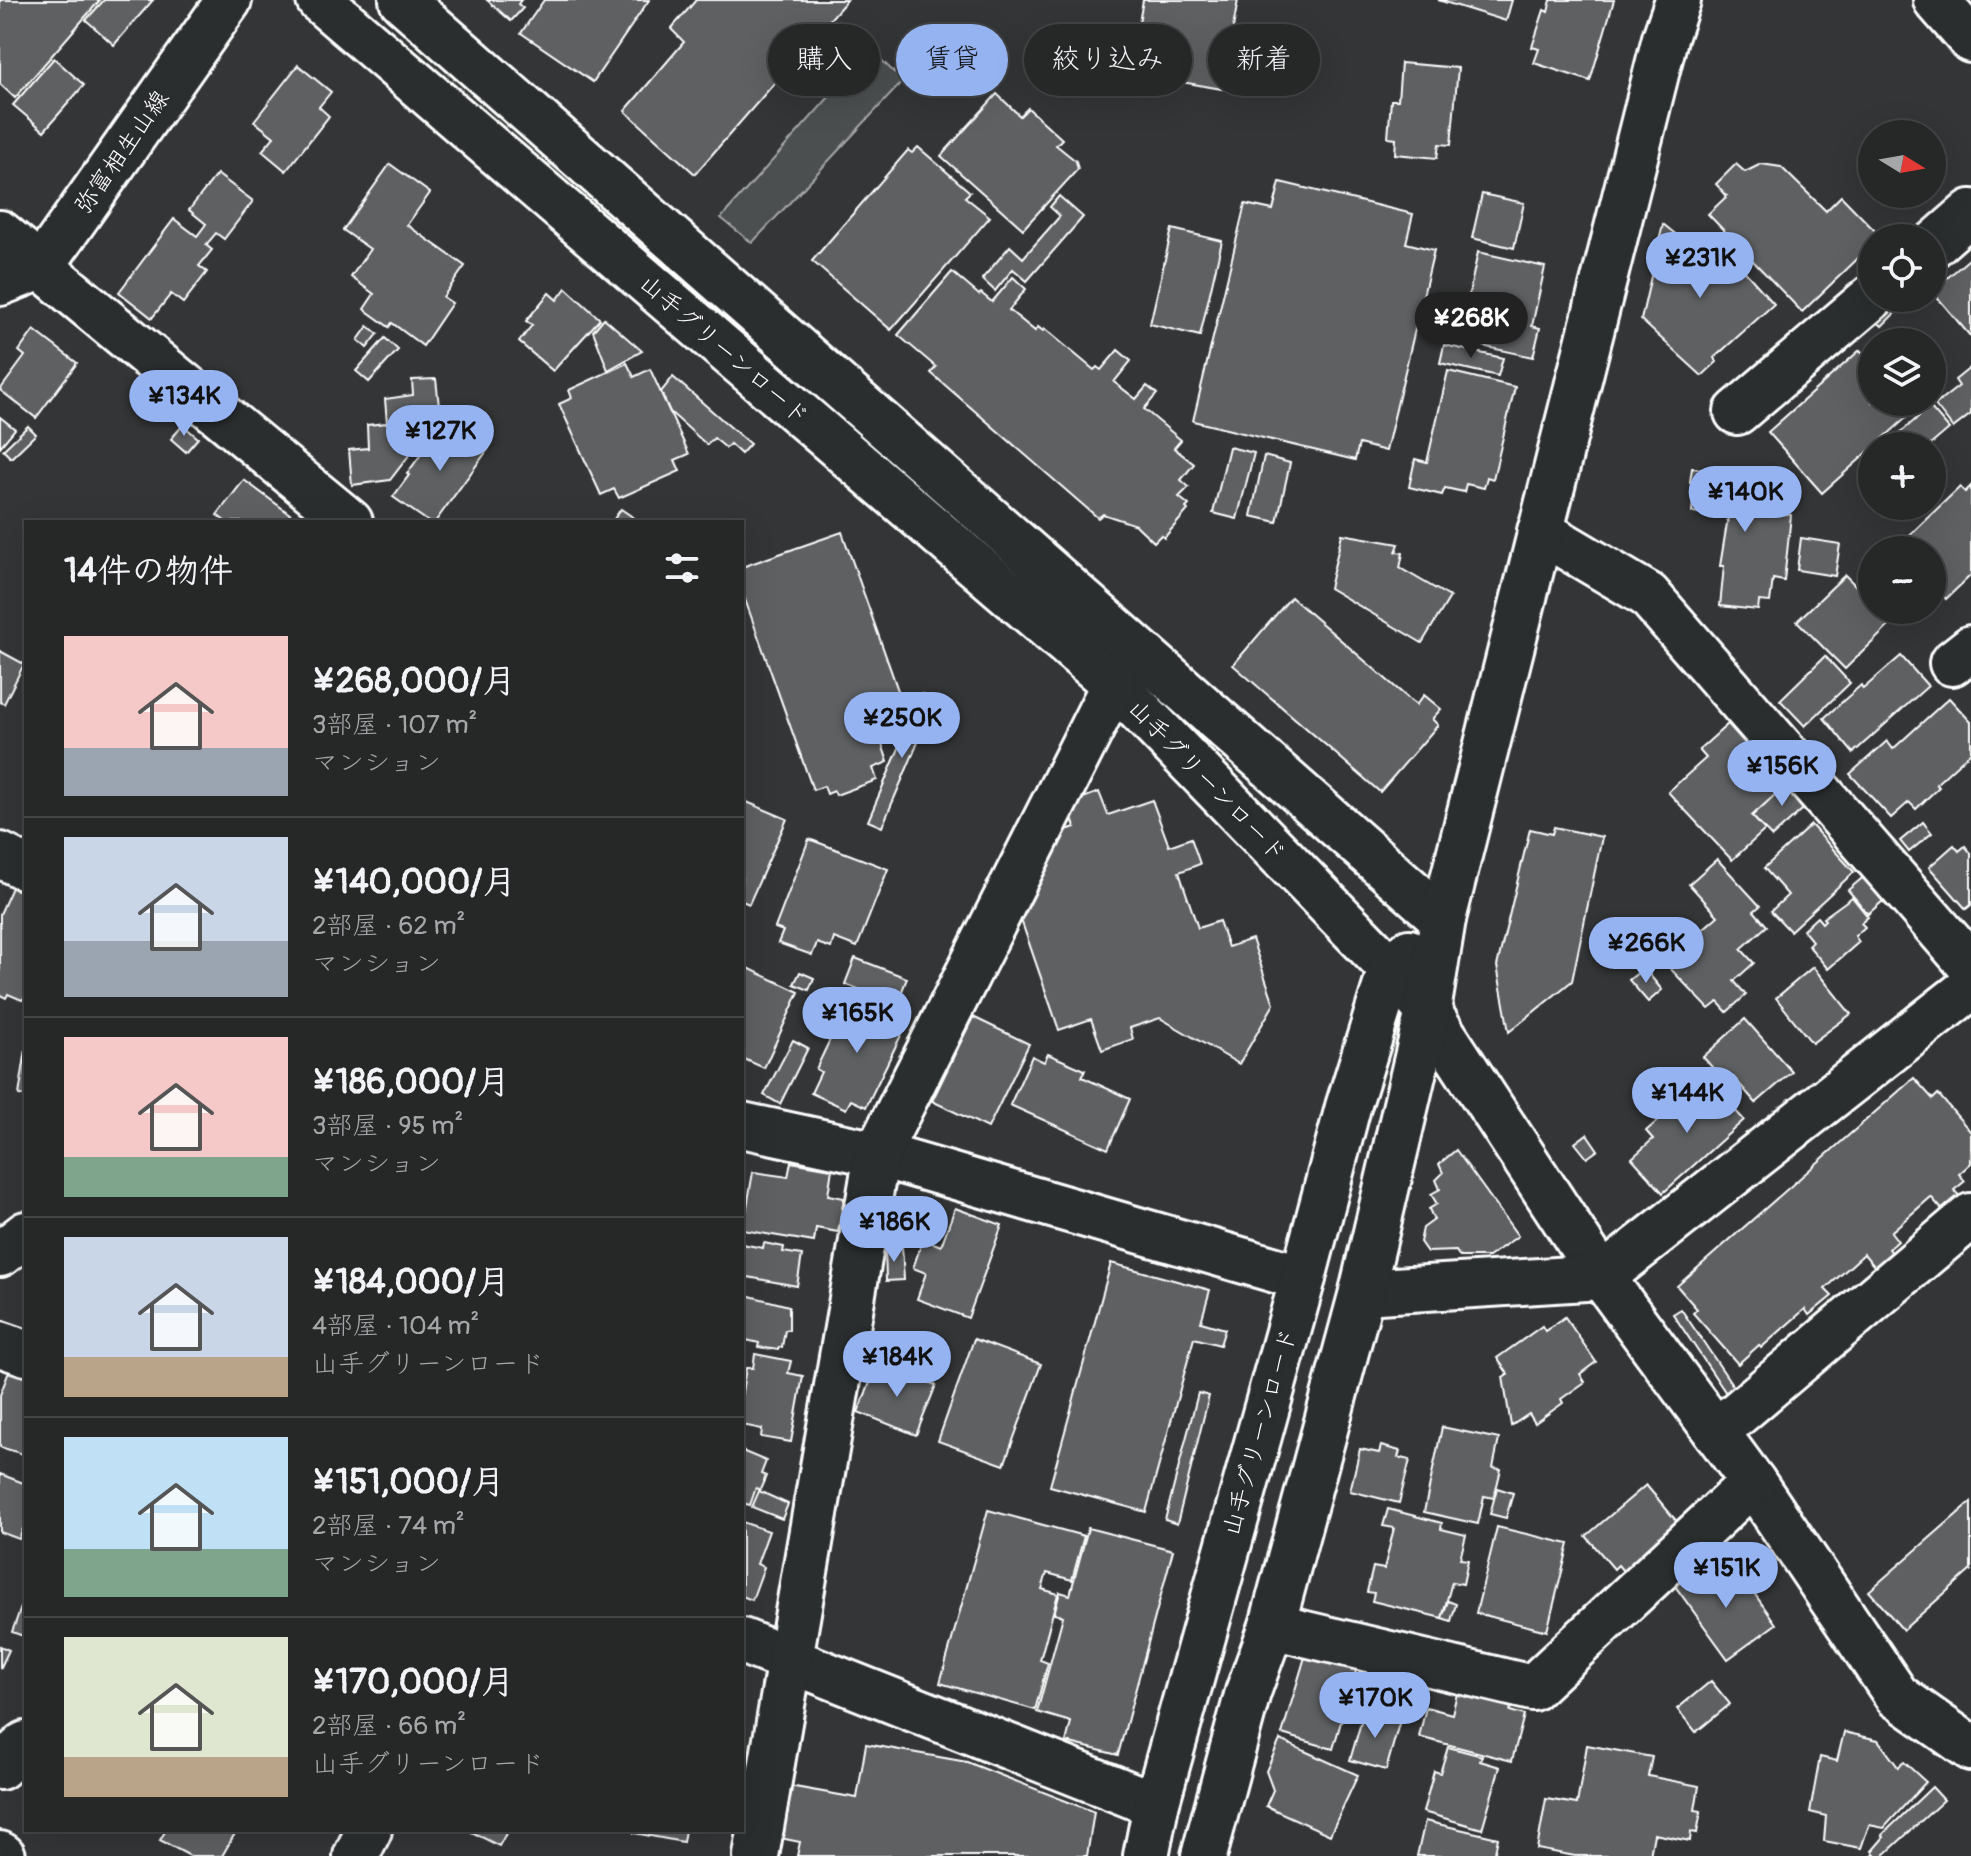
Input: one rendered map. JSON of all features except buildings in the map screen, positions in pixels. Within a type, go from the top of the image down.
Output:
[{"type":"street","name":"弥富相生山線","points":[[41,267],[229,0]]},
{"type":"street","name":"山手グリーンロード","points":[[319,0],[1114,684],[1391,969],[1348,1107],[1156,1805],[1146,1856]]},
{"type":"street","name":"山手グリーンロード","points":[[402,0],[1443,919]]},
{"type":"street","points":[[1204,1856],[1248,1692],[1272,1626],[1362,1292],[1428,1011],[1443,919],[1665,38],[1678,0]]},
{"type":"street","points":[[1936,0],[1971,40]]},
{"type":"street","points":[[1946,234],[1971,212]]},
{"type":"street","points":[[0,233],[348,520]]},
{"type":"street","points":[[0,283],[41,267]]},
{"type":"street","points":[[1737,412],[1858,309]]},
{"type":"street","points":[[1540,531],[1648,595],[1971,966]]},
{"type":"street","points":[[756,1856],[877,1154],[1114,684]]},
{"type":"street","points":[[0,855],[24,867]]},
{"type":"street","points":[[1443,919],[1391,969],[1428,1011],[1602,1277],[1753,1482],[1897,1696],[1971,1748]]},
{"type":"street","points":[[1362,1292],[1602,1277],[1971,987]]},
{"type":"street","points":[[744,1125],[877,1154],[1303,1278]]},
{"type":"street","points":[[1716,1432],[1971,1216]]},
{"type":"street","points":[[0,1254],[24,1236]]},
{"type":"street","points":[[0,1344],[24,1352]]},
{"type":"street","points":[[1272,1626],[1532,1688],[1753,1482]]},
{"type":"street","points":[[744,1642],[1156,1805]]},
{"type":"street","points":[[0,1767],[24,1746]]},
{"type":"street","points":[[356,1856],[368,1832]]},
{"type":"shaded area","points":[[880,59],[896,74],[896,89],[752,243],[721,218],[830,96],[880,96]]}]
